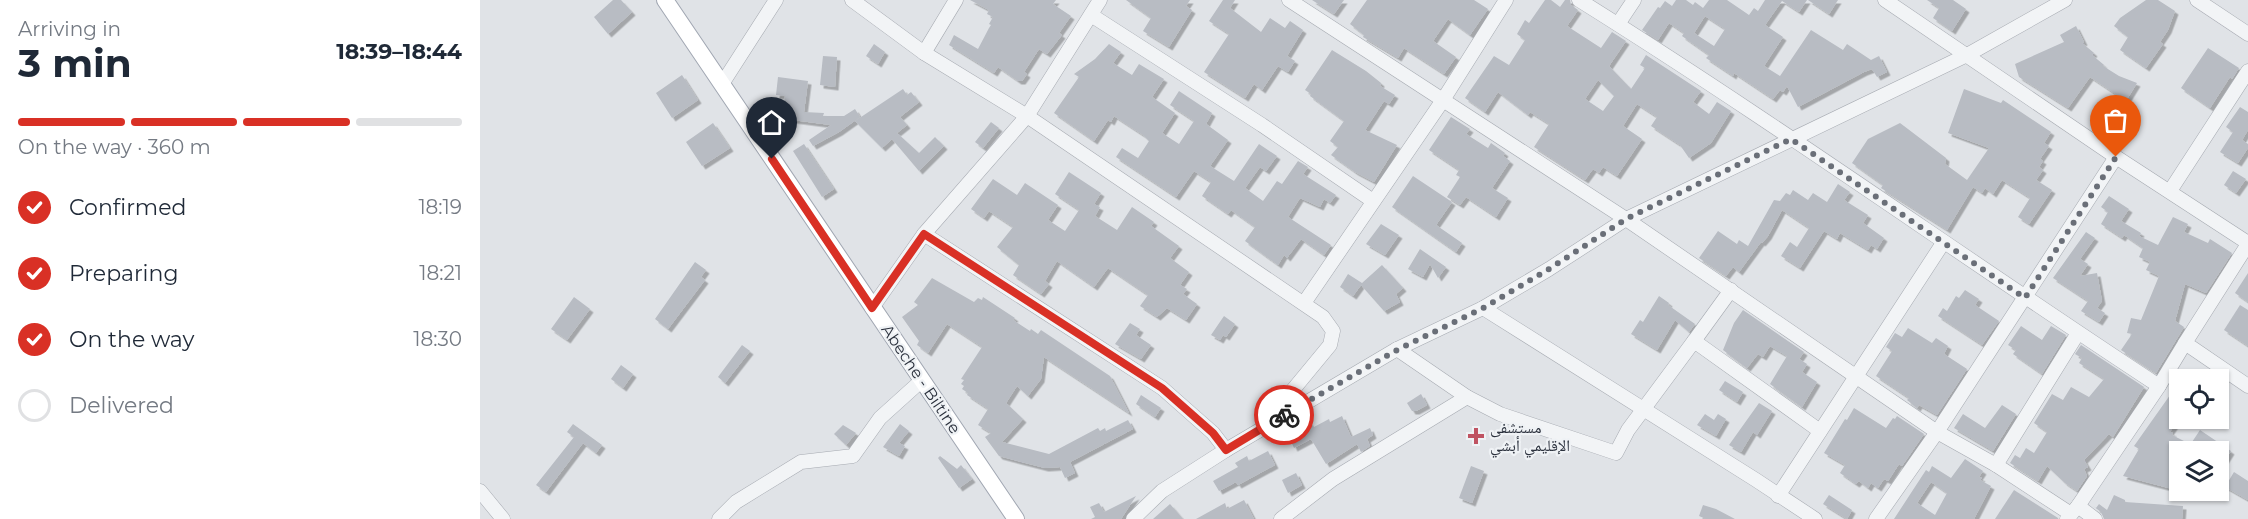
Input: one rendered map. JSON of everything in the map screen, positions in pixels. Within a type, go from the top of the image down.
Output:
[{"type":"main road","name":"Abeche - Biltine","points":[[665,0],[1016,519]]},
{"type":"street","points":[[722,84],[777,0]]},
{"type":"street","points":[[852,0],[924,53],[1028,116],[1323,317],[1333,331],[1330,345],[1292,391],[1293,409]]},
{"type":"street","points":[[924,53],[956,0]]},
{"type":"street","points":[[872,308],[924,234],[1028,116],[1100,0]]},
{"type":"street","points":[[1289,0],[1626,219],[1858,375],[1937,432],[1996,465],[2072,513],[2095,519]]},
{"type":"street","points":[[1304,303],[1443,100],[1506,0]]},
{"type":"street","points":[[1579,0],[2159,386]]},
{"type":"street","points":[[1618,24],[1634,0]]},
{"type":"street","points":[[1885,0],[2248,244],[2159,386],[2072,513]]},
{"type":"street","points":[[1133,519],[1162,491],[1293,409],[1397,350],[1483,308],[1626,219],[1967,55],[2065,0]]},
{"type":"street","points":[[2197,0],[2248,34]]},
{"type":"street","points":[[1091,15],[1262,125],[1373,201]]},
{"type":"street","points":[[2169,192],[2248,71]]},
{"type":"street","points":[[1876,519],[1937,432],[2116,157]]},
{"type":"street","points":[[924,234],[1162,388],[1213,433],[1226,450]]},
{"type":"street","points":[[1778,496],[1943,243]]},
{"type":"street","points":[[1397,350],[1467,397],[1512,419],[1616,453],[1642,410],[1731,290]]},
{"type":"street","points":[[1483,308],[1815,519]]},
{"type":"street","points":[[1996,465],[2078,333]]},
{"type":"street","points":[[1694,341],[1820,431]]},
{"type":"street","points":[[2185,343],[2248,386]]},
{"type":"street","points":[[719,519],[736,502],[801,462],[853,456],[880,418],[921,381]]},
{"type":"street","points":[[1281,519],[1333,479],[1467,397]]},
{"type":"street","points":[[480,491],[503,519]]},
{"type":"building","points":[[613,0],[621,0],[632,12],[608,34],[594,17]]},
{"type":"building","points":[[970,0],[1056,0],[1053,4],[1071,16],[1059,33],[1062,35],[1047,54],[1039,49],[1024,72],[1027,74],[1022,81],[1018,81],[998,67],[994,73],[949,45],[954,35],[978,49],[991,25],[989,24],[993,17],[987,14],[989,10]]},
{"type":"building","points":[[1126,0],[1190,0],[1186,6],[1192,10],[1169,47],[1143,31],[1151,18]]},
{"type":"building","points":[[1223,0],[1235,0],[1230,8],[1261,32],[1270,18],[1285,28],[1290,21],[1303,30],[1287,56],[1295,61],[1288,72],[1278,66],[1262,90],[1254,84],[1245,98],[1204,72],[1229,34],[1209,21]]},
{"type":"building","points":[[1312,0],[1344,0],[1334,14]]},
{"type":"building","points":[[1367,0],[1474,0],[1488,9],[1470,35],[1448,19],[1433,41],[1456,57],[1444,74],[1404,48],[1398,58],[1363,37],[1364,35],[1350,24]]},
{"type":"building","points":[[1545,0],[1551,0],[1560,7],[1565,0],[1570,0],[1571,5],[1578,10],[1567,26],[1601,48],[1612,32],[1626,41],[1609,66],[1631,89],[1645,68],[1640,65],[1646,55],[1701,91],[1693,102],[1709,114],[1717,102],[1731,111],[1711,143],[1689,158],[1680,145],[1651,126],[1657,117],[1637,104],[1623,126],[1642,139],[1617,176],[1603,167],[1599,173],[1593,169],[1585,180],[1534,147],[1549,124],[1530,112],[1528,115],[1498,92],[1485,112],[1465,98],[1494,56],[1509,65],[1525,40],[1517,34],[1525,20],[1529,23]],"holes":[[[1598,80],[1614,96],[1603,111],[1585,99]]]},
{"type":"building","points":[[1676,0],[1686,0],[1693,5],[1695,2],[1703,8],[1709,0],[1727,0],[1749,15],[1754,8],[1758,11],[1765,0],[1807,0],[1799,12],[1782,1],[1765,25],[1783,37],[1764,66],[1780,76],[1811,30],[1843,50],[1847,44],[1871,60],[1879,56],[1887,72],[1877,77],[1872,69],[1864,72],[1798,107],[1787,86],[1783,92],[1780,90],[1773,99],[1734,73],[1733,76],[1706,58],[1709,55],[1682,36],[1684,33],[1669,23],[1658,40],[1642,30],[1665,1],[1672,6]],"holes":[[[1705,16],[1725,29],[1714,46],[1694,33]]]},
{"type":"building","points":[[1808,0],[1838,0],[1829,14]]},
{"type":"building","points":[[1927,0],[1953,0],[1966,9],[1952,31],[1933,18],[1939,8]]},
{"type":"building","points":[[2146,0],[2158,0],[2175,11],[2168,30],[2160,42],[2163,44],[2146,68],[2120,50],[2128,37],[2114,26],[2120,18]]},
{"type":"building","points":[[2076,26],[2084,42],[2082,43],[2094,53],[2092,55],[2103,66],[2137,83],[2126,101],[2090,77],[2068,108],[2019,77],[2015,64],[2064,42],[2060,35]]},
{"type":"building","points":[[874,44],[885,52],[878,64],[866,56]]},
{"type":"building","points":[[1109,44],[1121,52],[1113,63],[1132,75],[1139,64],[1164,79],[1152,97],[1175,113],[1162,133],[1179,144],[1194,121],[1170,105],[1179,91],[1212,113],[1206,124],[1228,140],[1210,166],[1234,181],[1259,144],[1277,156],[1266,171],[1260,167],[1245,188],[1263,201],[1277,181],[1282,184],[1298,161],[1308,167],[1303,174],[1336,195],[1330,203],[1324,199],[1320,207],[1300,198],[1288,217],[1331,245],[1324,255],[1301,239],[1287,258],[1284,255],[1278,265],[1245,241],[1255,227],[1231,210],[1228,214],[1202,196],[1211,182],[1194,171],[1176,197],[1116,157],[1122,148],[1138,158],[1149,141],[1143,135],[1114,116],[1111,122],[1108,120],[1094,141],[1054,113],[1079,77],[1074,74],[1095,59]]},
{"type":"building","points":[[2208,48],[2239,68],[2232,79],[2230,77],[2210,108],[2181,88]]},
{"type":"building","points":[[1332,50],[1366,71],[1381,83],[1380,86],[1395,95],[1389,104],[1384,101],[1365,130],[1397,145],[1374,182],[1331,155],[1338,147],[1330,141],[1344,121],[1305,90]]},
{"type":"building","points":[[823,56],[837,57],[835,87],[820,85]]},
{"type":"building","points":[[682,75],[698,100],[672,118],[656,93]]},
{"type":"building","points":[[778,77],[808,81],[804,112],[824,113],[823,116],[844,116],[855,109],[860,117],[813,146],[809,140],[831,125],[785,119],[787,104],[784,104],[785,96],[776,95]]},
{"type":"building","points":[[903,89],[907,95],[911,92],[919,102],[900,117],[907,125],[897,133],[919,153],[935,137],[944,146],[919,171],[892,139],[882,148],[855,121]]},
{"type":"building","points":[[1964,89],[2001,103],[2003,100],[2051,132],[2044,143],[2049,146],[2040,159],[2043,161],[2039,167],[2043,170],[2036,180],[2052,190],[2029,224],[2018,217],[2030,198],[2002,180],[1993,194],[1985,188],[1982,193],[1973,187],[1947,230],[1881,188],[1883,185],[1852,163],[1868,139],[1900,123],[1946,158],[1945,164],[1967,180],[1989,148],[1948,133]]},
{"type":"building","points":[[2240,107],[2248,112],[2248,130],[2242,140],[2248,144],[2248,148],[2238,163],[2220,152],[2233,132],[2226,127]]},
{"type":"building","points":[[1451,117],[1470,129],[1466,134],[1488,148],[1491,143],[1505,153],[1503,156],[1510,161],[1492,188],[1508,198],[1496,217],[1466,197],[1460,205],[1447,197],[1460,177],[1456,175],[1459,170],[1429,150]]},
{"type":"building","points":[[991,122],[999,128],[983,148],[975,142]]},
{"type":"building","points":[[713,123],[730,148],[702,166],[686,142]]},
{"type":"building","points":[[804,144],[834,189],[822,197],[793,151]]},
{"type":"building","points":[[2233,171],[2246,179],[2236,193],[2224,185]]},
{"type":"building","points":[[1069,172],[1101,193],[1094,204],[1100,207],[1095,216],[1117,230],[1132,207],[1154,222],[1151,226],[1179,246],[1170,258],[1189,272],[1180,285],[1187,289],[1183,294],[1197,304],[1186,320],[1167,308],[1157,317],[1140,306],[1148,295],[1108,268],[1094,287],[1057,261],[1045,281],[1049,284],[1041,294],[1013,275],[1019,265],[997,247],[1013,227],[989,211],[984,218],[971,209],[993,179],[1017,195],[1025,183],[1058,205],[1048,220],[1065,231],[1079,210],[1055,194]]},
{"type":"building","points":[[1413,176],[1452,202],[1436,225],[1462,243],[1456,252],[1392,207]]},
{"type":"building","points":[[1838,184],[1850,192],[1844,200],[1868,215],[1863,223],[1884,238],[1877,249],[1871,245],[1868,250],[1840,233],[1837,239],[1824,231],[1800,268],[1781,256],[1790,242],[1797,247],[1809,228],[1782,210],[1768,236],[1739,272],[1733,267],[1726,276],[1699,258],[1718,231],[1737,244],[1739,240],[1748,246],[1774,200],[1780,201],[1786,193],[1790,195],[1793,190],[1808,200],[1813,193],[1827,202]]},
{"type":"building","points":[[2109,196],[2129,209],[2121,221],[2141,233],[2139,236],[2158,245],[2173,217],[2188,224],[2184,232],[2208,243],[2210,239],[2232,253],[2206,293],[2185,284],[2175,321],[2184,327],[2156,373],[2121,350],[2132,334],[2127,333],[2131,318],[2141,320],[2159,276],[2146,270],[2150,262],[2139,257],[2143,248],[2124,235],[2122,238],[2101,224],[2108,212],[2101,207]]},
{"type":"building","points":[[1381,224],[1399,235],[1385,255],[1366,244]]},
{"type":"building","points":[[2086,232],[2095,238],[2080,259],[2088,264],[2080,276],[2097,273],[2102,301],[2097,308],[2105,313],[2099,322],[2081,311],[2088,301],[2053,278]]},
{"type":"building","points":[[1420,249],[1446,267],[1438,278],[1430,264],[1423,277],[1408,269]]},
{"type":"building","points":[[695,262],[706,270],[701,277],[705,280],[668,329],[655,319]]},
{"type":"building","points":[[1382,265],[1403,288],[1396,294],[1400,302],[1384,311],[1361,285],[1353,296],[1340,287],[1348,274],[1362,283]]},
{"type":"building","points":[[2248,273],[2248,302],[2235,293]]},
{"type":"building","points":[[932,278],[974,302],[978,298],[982,300],[983,297],[1030,331],[1031,329],[1038,334],[1041,330],[1110,376],[1129,413],[1044,357],[1041,379],[1028,396],[1017,386],[1006,403],[1023,419],[1002,442],[1049,454],[1098,428],[1100,431],[1105,428],[1106,431],[1128,420],[1133,429],[1070,462],[1075,473],[1065,478],[1060,467],[1045,468],[999,456],[985,437],[991,433],[978,425],[988,409],[967,395],[968,393],[962,389],[964,386],[961,384],[964,380],[961,379],[982,347],[947,324],[928,353],[917,345],[919,341],[902,317],[918,305],[914,302]]},
{"type":"building","points":[[1965,290],[1979,299],[1975,305],[1999,321],[1982,345],[1938,316],[1943,308],[1947,311],[1956,296],[1959,298]]},
{"type":"building","points":[[1659,296],[1695,324],[1689,332],[1675,320],[1657,350],[1631,334],[1640,320],[1643,322]]},
{"type":"building","points":[[574,297],[590,309],[567,340],[551,329]]},
{"type":"building","points":[[2240,305],[2248,310],[2248,346],[2224,330]]},
{"type":"building","points":[[1743,310],[1804,352],[1799,359],[1807,364],[1802,372],[1817,382],[1802,407],[1770,384],[1787,356],[1770,346],[1763,357],[1758,354],[1747,368],[1723,350],[1734,323]]},
{"type":"building","points":[[1224,316],[1235,324],[1226,337],[1223,335],[1220,340],[1211,335]]},
{"type":"building","points":[[1130,323],[1140,329],[1136,335],[1151,345],[1141,359],[1115,344]]},
{"type":"building","points":[[2021,326],[2042,340],[2051,326],[2066,335],[2042,374],[2013,354],[2016,350],[2008,345]]},
{"type":"building","points":[[1908,328],[1932,343],[1936,338],[1948,346],[1944,354],[1967,369],[1937,415],[1919,405],[1917,408],[1907,400],[1909,398],[1876,376],[1892,351],[1886,347],[1895,333],[1902,337]]},
{"type":"building","points":[[742,345],[750,351],[725,383],[718,377]]},
{"type":"building","points":[[2081,345],[2144,387],[2113,437],[2109,434],[2084,460],[2088,467],[2084,469],[2087,476],[2077,491],[2047,466],[2038,481],[2010,463],[2015,455],[2020,458],[2026,448],[2034,453],[2047,432],[2034,423],[2052,394],[2063,400],[2071,387],[2089,397],[2104,379],[2079,363],[2082,358],[2075,354]]},
{"type":"building","points":[[621,365],[633,374],[623,388],[611,379]]},
{"type":"building","points":[[1725,381],[1743,392],[1737,402],[1719,390]]},
{"type":"building","points":[[1421,394],[1427,405],[1412,411],[1407,403]]},
{"type":"building","points":[[1141,395],[1161,408],[1155,417],[1136,404]]},
{"type":"building","points":[[2169,397],[2169,429],[2172,429],[2170,432],[2184,441],[2169,441],[2169,488],[2123,476],[2139,449],[2134,446]]},
{"type":"building","points":[[1759,403],[1772,411],[1757,435],[1753,432],[1741,452],[1729,445]]},
{"type":"building","points":[[2002,405],[2016,414],[1993,451],[1954,428],[1963,414],[1985,428]]},
{"type":"building","points":[[1854,408],[1886,428],[1897,416],[1924,434],[1902,466],[1899,464],[1888,481],[1884,479],[1878,488],[1871,483],[1868,488],[1859,481],[1856,484],[1840,473],[1845,465],[1824,453]]},
{"type":"building","points":[[1705,414],[1714,420],[1718,414],[1726,419],[1716,436],[1697,425]]},
{"type":"building","points":[[1342,416],[1351,437],[1370,428],[1373,435],[1367,439],[1370,446],[1361,452],[1357,444],[1326,464],[1311,439],[1294,448],[1289,437],[1313,425],[1314,427],[1329,419],[1330,422]]},
{"type":"building","points":[[573,424],[602,445],[596,453],[583,443],[546,492],[536,485],[574,437],[567,432]]},
{"type":"building","points":[[900,424],[909,431],[899,443],[905,446],[899,456],[883,447]]},
{"type":"building","points":[[843,425],[856,433],[846,445],[834,434]]},
{"type":"building","points":[[2200,430],[2216,441],[2193,441]]},
{"type":"building","points":[[1268,451],[1275,465],[1238,485],[1236,482],[1219,491],[1213,481],[1238,467],[1235,463],[1247,456],[1249,461]]},
{"type":"building","points":[[940,456],[957,469],[961,465],[972,479],[959,488],[938,458]]},
{"type":"building","points":[[1965,459],[1983,471],[1979,477],[1982,478],[1980,480],[1991,486],[1974,519],[1894,519],[1926,470],[1929,472],[1932,466],[1951,478]],"holes":[[[1931,482],[1947,493],[1935,515],[1917,503]]]},
{"type":"building","points":[[1471,466],[1484,471],[1472,503],[1459,498]]},
{"type":"building","points":[[2234,472],[2248,481],[2248,500],[2229,489],[2229,480]]},
{"type":"building","points":[[1296,473],[1302,485],[1288,493],[1282,480]]},
{"type":"building","points":[[2014,490],[2058,518],[2058,519],[1995,519]]},
{"type":"building","points":[[1829,495],[1852,510],[1847,519],[1823,504]]},
{"type":"building","points":[[2114,495],[2125,502],[2183,506],[2182,519],[2104,519],[2101,512],[2093,506],[2096,508],[2099,504],[2107,510]]},
{"type":"building","points":[[1136,496],[1121,519],[1091,519],[1095,517],[1090,507],[1099,503],[1104,512]]},
{"type":"building","points":[[1244,500],[1254,519],[1196,519],[1225,503],[1227,509]]},
{"type":"building","points":[[1170,504],[1183,519],[1153,519]]},
{"type":"building","points":[[1703,505],[1735,519],[1706,519],[1699,516]]},
{"type":"way so far","points":[[1284,415],[1397,350],[1483,308],[1626,219],[1791,139],[2025,298],[2116,157]]},
{"type":"place","name":"مستشفى الإقليمي أبشي","points":[[1476,436]]},
{"type":"route","points":[[772,159],[872,308],[924,234],[1162,388],[1213,433],[1226,450],[1284,415]]}]
